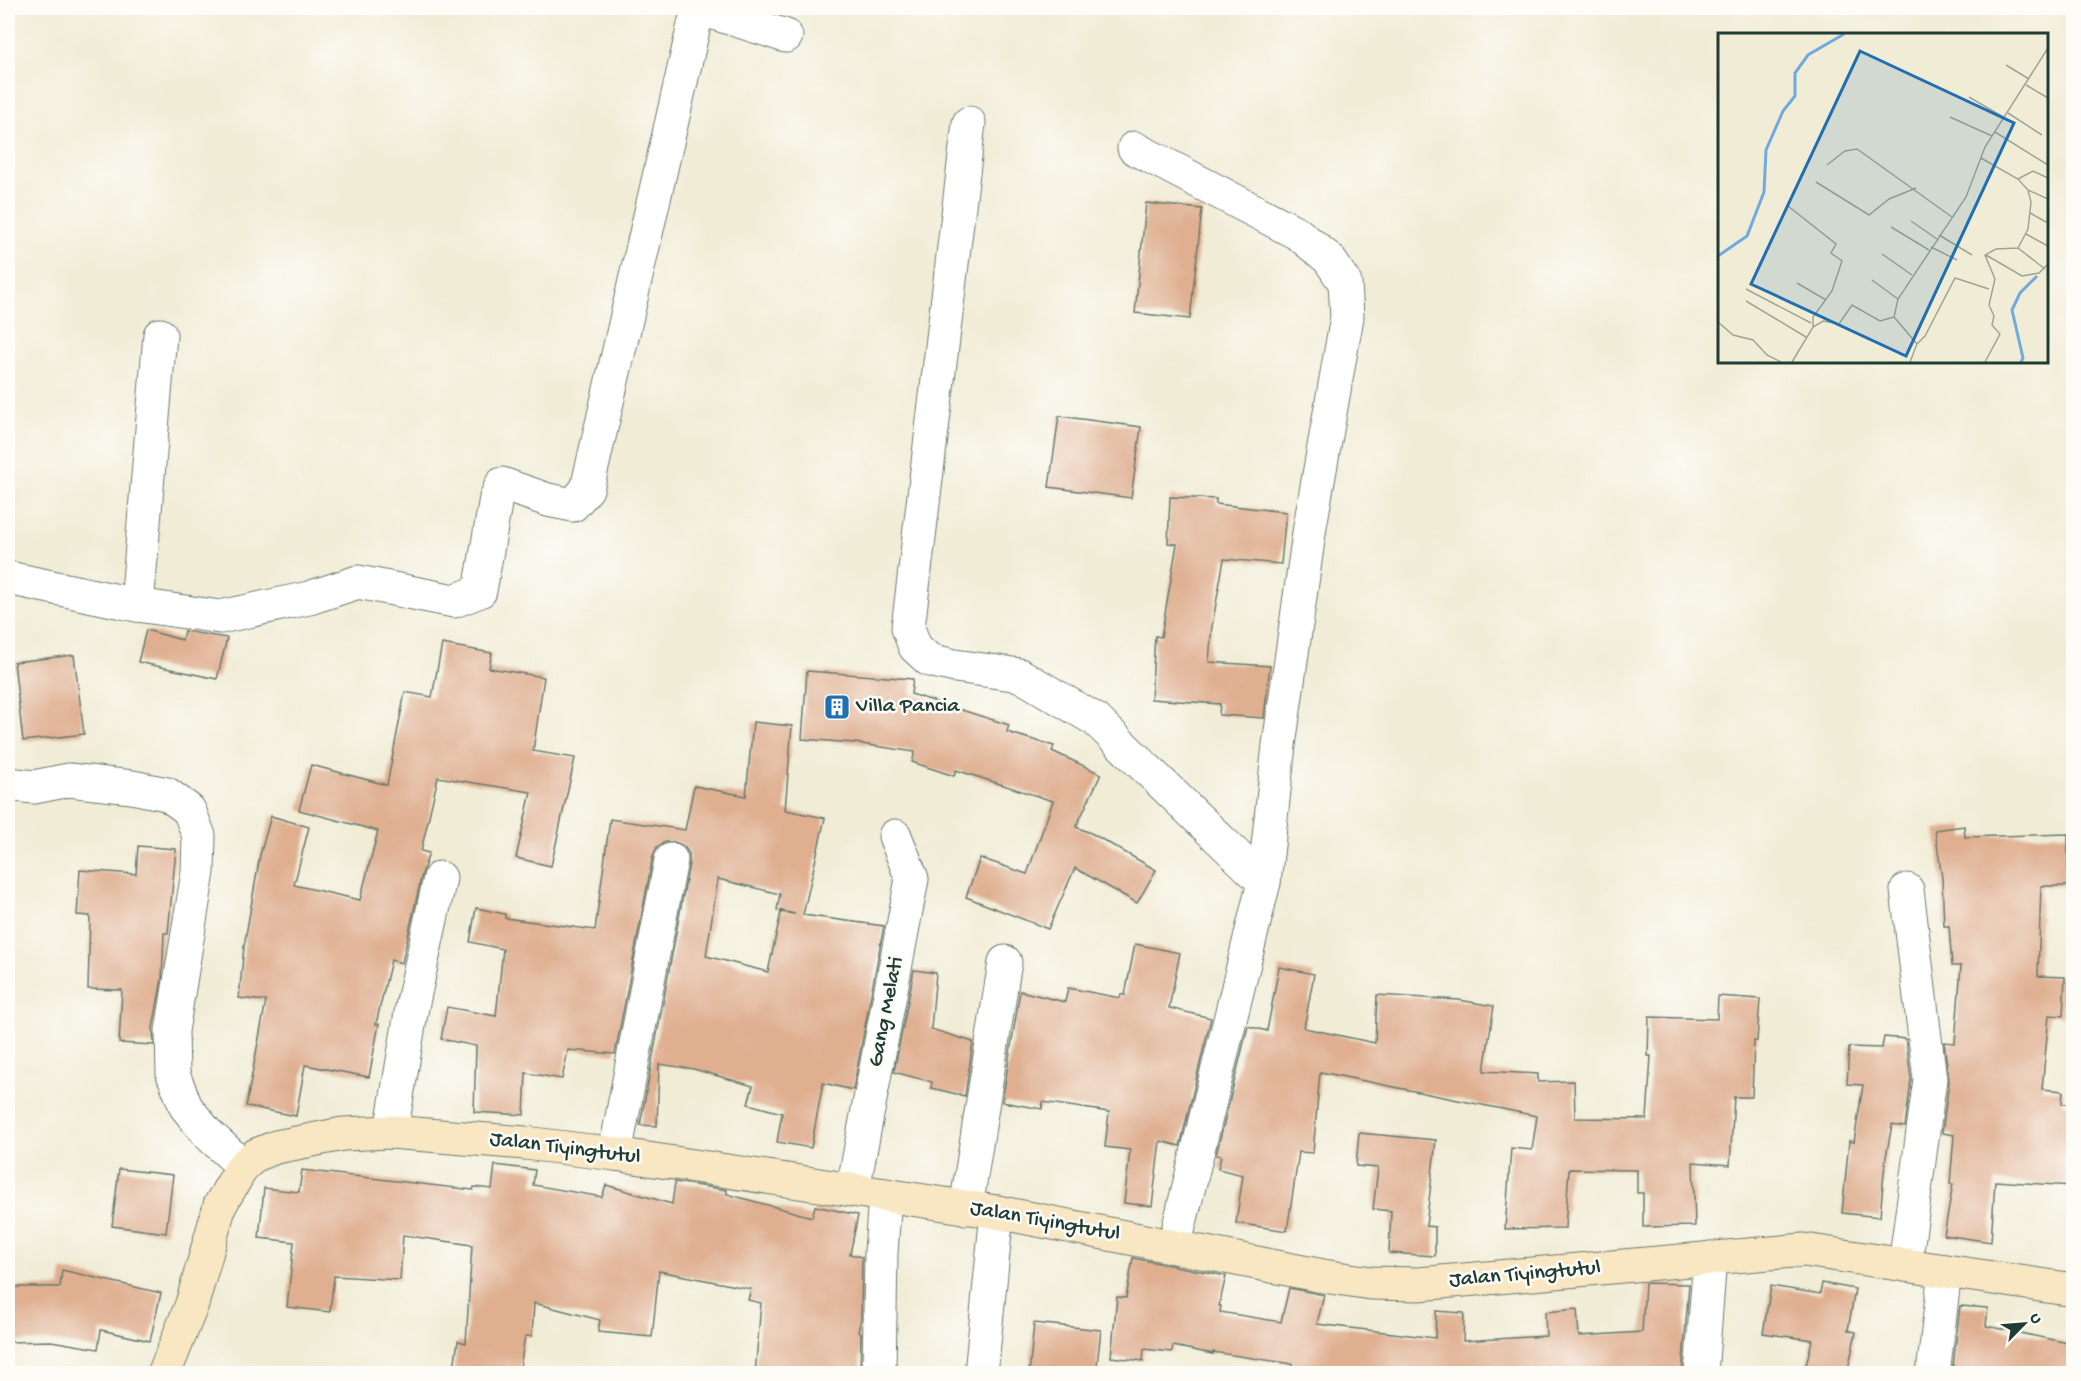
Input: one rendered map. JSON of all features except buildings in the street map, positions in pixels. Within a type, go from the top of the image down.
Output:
[{"type":"street","points":[[8,578],[138,605],[219,617],[309,598],[358,582],[454,601],[480,591],[496,498],[502,484],[548,500],[573,505],[587,489],[698,8],[786,36]]},
{"type":"street","points":[[969,123],[908,628],[915,647],[928,660],[1020,675],[1096,720],[1264,882]]},
{"type":"street","points":[[1134,148],[1297,233],[1329,259],[1345,283],[1347,317],[1310,526],[1279,745],[1264,882],[1174,1247]]},
{"type":"street","points":[[138,605],[160,335]]},
{"type":"street","points":[[8,784],[34,787],[69,780],[132,787],[167,794],[189,810],[199,836],[198,872],[172,1032],[173,1074],[186,1107],[207,1133],[243,1167]]},
{"type":"street","name":"Gang Melati","points":[[853,1189],[912,879],[895,836]]},
{"type":"street","points":[[615,1154],[671,860]]},
{"type":"street","points":[[391,1132],[412,1006],[440,878]]},
{"type":"street","points":[[1905,1265],[1930,1079],[1907,890]]},
{"type":"street","points":[[981,1374],[982,1210],[1005,962]]},
{"type":"street","name":"Jalan Tiyingtutul","points":[[164,1374],[192,1304],[220,1205],[243,1167],[256,1155],[276,1147],[343,1134],[391,1132],[525,1143],[615,1154],[982,1210],[1323,1276],[1371,1282],[1419,1284],[1804,1250],[2073,1290]]},
{"type":"street","points":[[879,1374],[881,1253],[885,1195]]},
{"type":"street","points":[[1701,1374],[1710,1258]]},
{"type":"street","points":[[1933,1374],[1945,1271]]},
{"type":"place","name":"Villa Pancia","points":[[837,707]]}]
